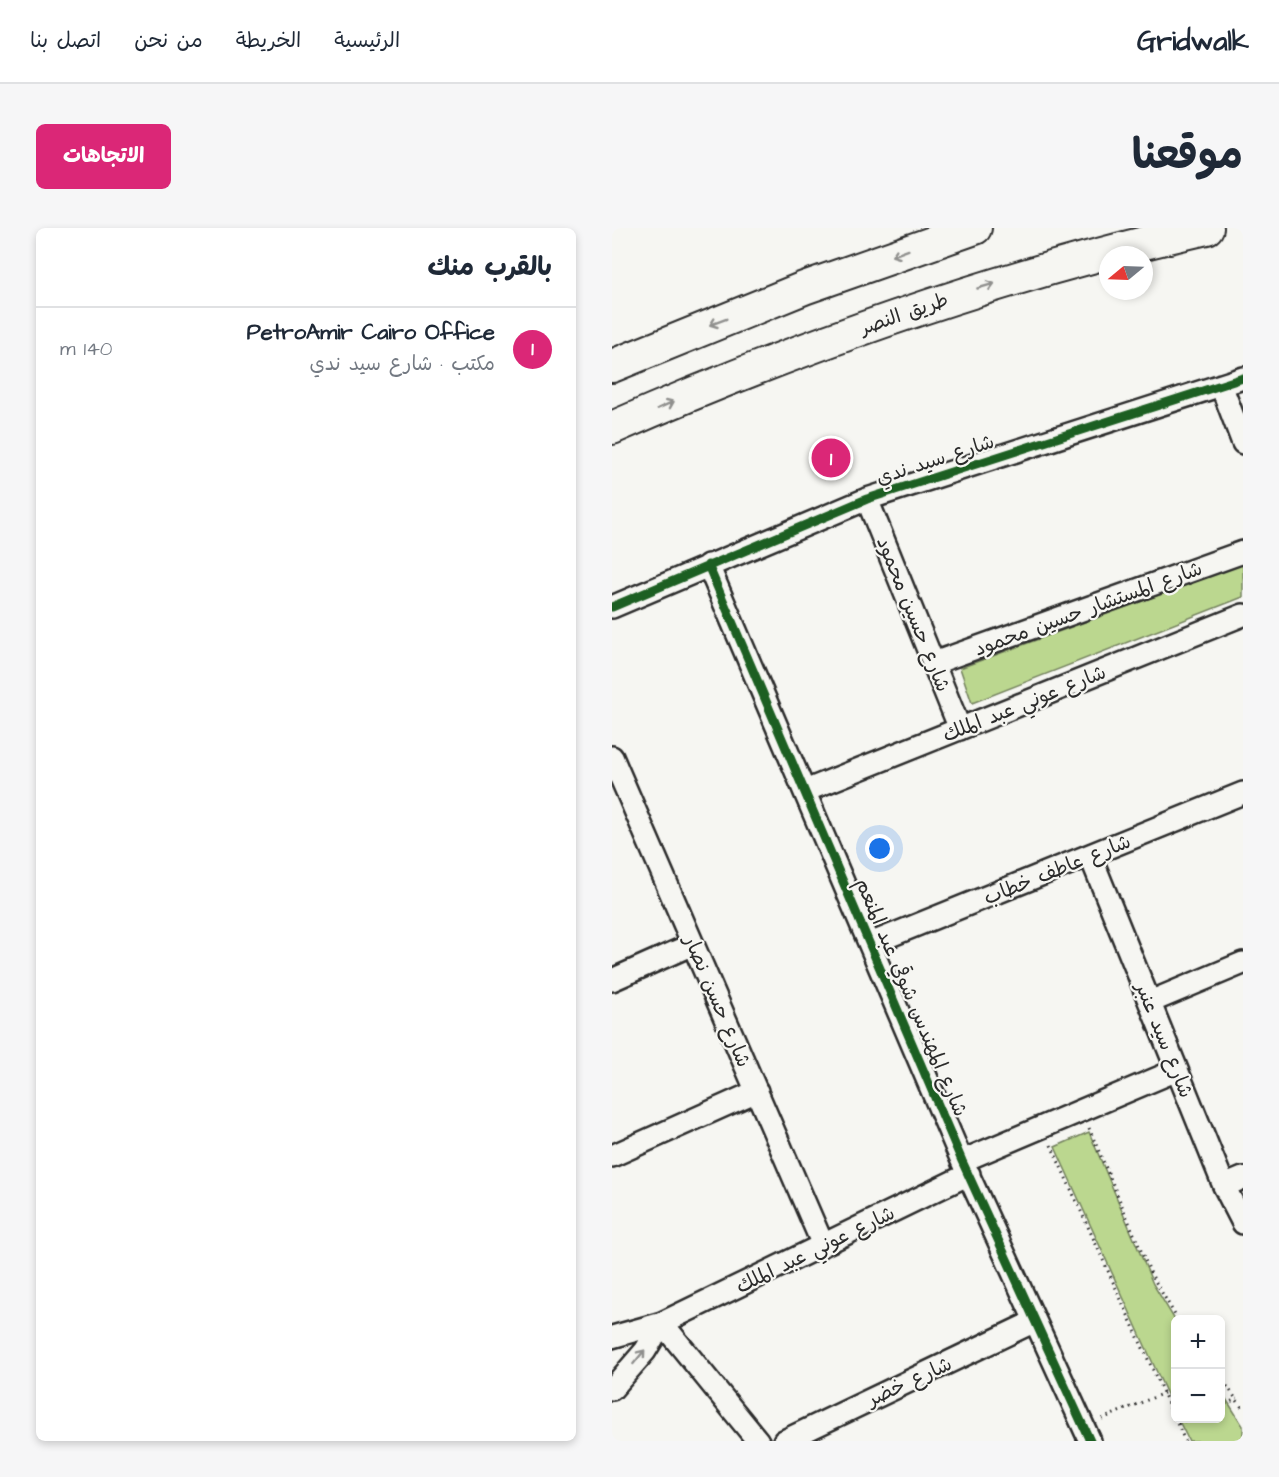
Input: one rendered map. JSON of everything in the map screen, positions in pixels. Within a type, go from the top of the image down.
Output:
[{"type":"highway","points":[[612,366],[804,288],[975,228]]},
{"type":"highway","name":"طريق النصر","points":[[612,428],[821,342],[963,292],[1124,247],[1207,228]]},
{"type":"street","name":"شارع سيد ندي","points":[[612,607],[867,499],[1243,378]]},
{"type":"street","points":[[1221,385],[1243,443]]},
{"type":"street","name":"شارع حسين محمود","points":[[867,499],[960,729]]},
{"type":"street","name":"شارع المستشار حسين محمود","points":[[934,663],[1243,552]]},
{"type":"street","name":"شارع المهندس شوقي عبد المنعم","points":[[708,565],[965,1167],[1086,1434]]},
{"type":"street","name":"شارع عوني عبد الملك","points":[[805,791],[1243,615]]},
{"type":"street","name":"شارع حسن نصار","points":[[612,757],[824,1245]]},
{"type":"street","name":"شارع عاطف خطاب","points":[[870,944],[1243,793]]},
{"type":"street","name":"شارع سيد عنبر","points":[[1090,855],[1177,1070],[1233,1182],[1243,1223]]},
{"type":"street","points":[[612,980],[693,945]]},
{"type":"street","points":[[1150,1002],[1243,963]]},
{"type":"street","name":"شارع عوني عبد الملك","points":[[612,1337],[662,1323],[824,1245],[1043,1127],[1177,1070]]},
{"type":"street","points":[[612,1156],[757,1091]]},
{"type":"street","name":"شارع خضر","points":[[784,1441],[1035,1321]]},
{"type":"street","points":[[612,1389],[645,1351],[662,1323],[758,1441]]},
{"type":"path","points":[[1081,1111],[1151,1274],[1175,1315]]},
{"type":"path","points":[[1043,1127],[1185,1441]]},
{"type":"path","points":[[1225,1381],[1243,1409]]},
{"type":"path","points":[[1086,1434],[1164,1393]]},
{"type":"path","points":[[1225,1404],[1238,1399]]},
{"type":"green space","points":[[1243,564],[1243,597],[972,703],[960,668]]},
{"type":"green space","points":[[1089,1132],[1153,1284],[1172,1315],[1171,1403],[1055,1147]]},
{"type":"green space","points":[[1225,1397],[1243,1426],[1243,1441],[1189,1441],[1180,1423],[1225,1423]]},
{"type":"cycle path","points":[[612,607],[867,499],[1243,378]]},
{"type":"cycle path","points":[[708,565],[962,1161],[1090,1441]]},
{"type":"place","name":"PetroAmir Cairo Office","points":[[831,458]]}]
